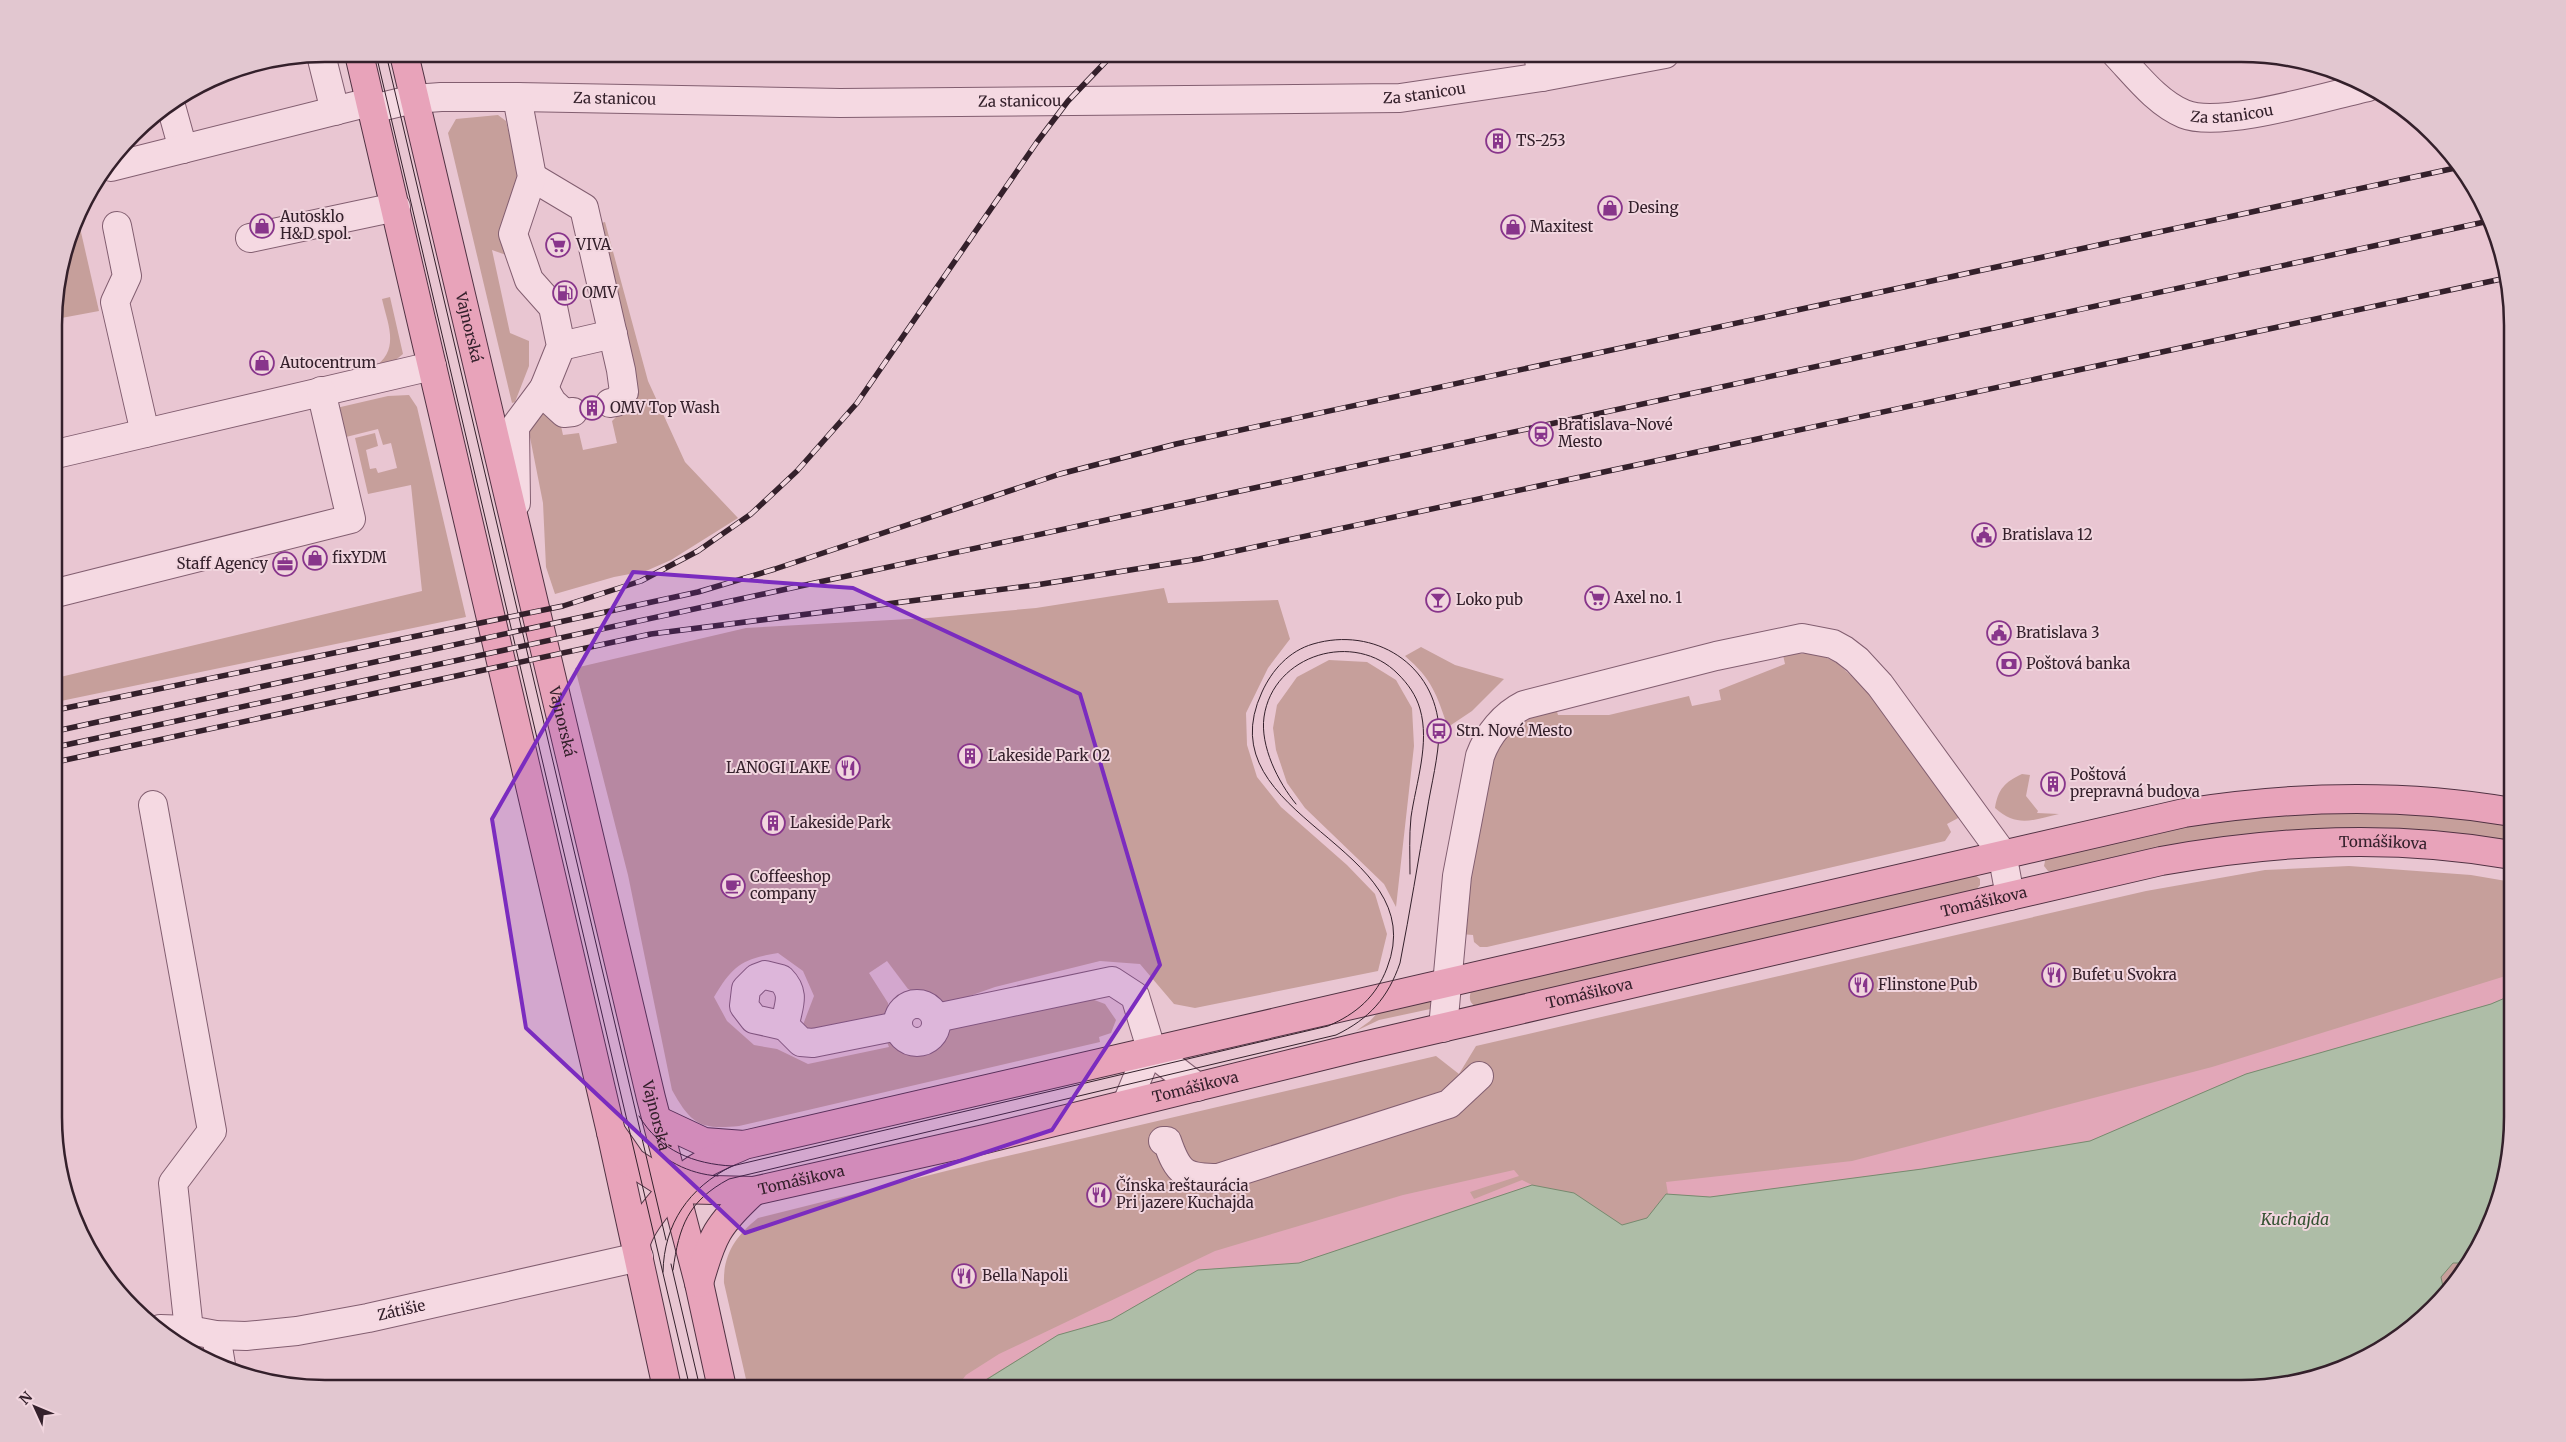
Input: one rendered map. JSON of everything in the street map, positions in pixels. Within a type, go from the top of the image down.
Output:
[{"type":"main road","points":[[361,63],[611,1132],[665,1380]]},
{"type":"main road","name":"Vajnorská","points":[[406,63],[720,1380]]},
{"type":"main road","points":[[637,1250],[645,1225],[674,1189],[691,1172],[744,1145],[2167,816],[2265,803],[2333,799],[2421,800],[2504,808]]},
{"type":"main road","name":"Tomášikova","points":[[674,1189],[754,1191],[985,1139],[1127,1103],[1443,1028],[2161,861],[2233,849],[2358,840],[2398,842],[2504,854]]},
{"type":"main road","points":[[657,1120],[704,1142],[744,1145]]},
{"type":"main road","points":[[611,1132],[632,1162],[674,1189]]},
{"type":"main road","points":[[698,1284],[708,1250],[718,1228],[727,1216],[754,1191]]},
{"type":"street","points":[[323,63],[335,111]]},
{"type":"street","name":"Za stanicou","points":[[117,165],[335,111],[414,99],[517,97],[840,103],[1400,98],[1540,66],[1571,63]]},
{"type":"street","name":"Za stanicou","points":[[2125,63],[2163,101],[2186,114],[2200,117],[2238,117],[2356,90]]},
{"type":"street","points":[[516,525],[515,427],[544,388],[561,346],[554,307],[529,280],[513,234],[532,177],[517,97]]},
{"type":"street","points":[[174,112],[184,149]]},
{"type":"street","points":[[532,177],[584,208],[613,334],[624,392],[616,402],[610,404]]},
{"type":"street","points":[[250,238],[396,207]]},
{"type":"street","points":[[116,226],[127,276],[115,302],[145,433]]},
{"type":"street","points":[[561,346],[613,334]]},
{"type":"street","points":[[63,452],[432,366]]},
{"type":"street","points":[[544,388],[552,402],[564,413],[573,412]]},
{"type":"street","points":[[63,591],[351,519],[321,391]]},
{"type":"street","points":[[1443,1028],[1457,876],[1467,814],[1480,756],[1488,739],[1498,725],[1524,705],[1716,656],[1802,638],[1824,642],[1844,650],[1857,660],[1880,685],[2002,853],[2010,896]]},
{"type":"street","points":[[153,805],[212,1131],[172,1183],[189,1330]]},
{"type":"street","points":[[786,1026],[801,1042],[813,1043],[898,1026],[901,1012],[913,1004],[927,1006],[936,1018],[1112,981],[1135,996],[1150,1050],[1198,1087]]},
{"type":"street","points":[[1127,1103],[1150,1050]]},
{"type":"street","points":[[1162,1141],[1167,1141],[1175,1165],[1196,1178],[1218,1178],[1450,1104],[1479,1076]]},
{"type":"street","name":"Zátišie","points":[[172,1329],[189,1330],[216,1335],[273,1334],[333,1326],[637,1250]]},
{"type":"street","points":[[216,1335],[220,1357]]},
{"type":"highlighted area","points":[[633,572],[853,588],[1080,694],[1160,965],[1052,1130],[745,1233],[526,1028],[492,819]]},
{"type":"shaded area","points":[[498,115],[506,121],[518,179],[509,256],[492,250],[510,333],[529,341],[529,366],[515,402],[512,403],[448,133],[456,119]]},
{"type":"shaded area","points":[[605,222],[648,381],[685,462],[738,518],[671,560],[646,571],[614,577],[555,594],[546,567],[543,503],[527,422],[543,403],[559,417],[563,435],[579,433],[583,450],[617,443],[612,421],[617,416],[617,409],[594,225]]},
{"type":"shaded area","points":[[81,230],[99,311],[63,318],[71,258]]},
{"type":"shaded area","points":[[390,297],[403,354],[393,362],[377,365],[384,358],[390,343],[389,326],[382,299]]},
{"type":"shaded area","points":[[409,395],[417,407],[466,617],[63,701],[63,676],[422,591],[411,485],[368,494],[355,438],[375,433],[378,446],[366,450],[370,469],[376,468],[378,473],[397,468],[391,443],[383,445],[378,429],[338,439],[332,409],[388,396]]},
{"type":"shaded area","points":[[1164,588],[1168,603],[1278,600],[1290,639],[1268,668],[1246,713],[1247,745],[1257,777],[1281,807],[1347,865],[1375,894],[1387,934],[1378,971],[1195,1008],[1174,1004],[1140,964],[1100,961],[995,987],[944,1005],[908,989],[887,961],[869,973],[888,1003],[890,1017],[817,1032],[801,1030],[814,996],[803,971],[778,953],[766,955],[740,965],[727,977],[714,997],[727,1021],[754,1045],[777,1049],[808,1064],[889,1047],[887,1042],[923,1048],[949,1028],[1089,998],[1105,1004],[1116,1020],[1111,1033],[1099,1037],[1100,1042],[739,1126],[715,1127],[698,1122],[691,1117],[672,1090],[628,875],[575,668],[746,628],[928,618],[1036,608]]},
{"type":"shaded area","points":[[1421,647],[1455,665],[1504,679],[1472,711],[1448,727],[1428,680],[1405,656]]},
{"type":"shaded area","points":[[1809,653],[1823,656],[1837,663],[1865,688],[1960,817],[1947,824],[1951,832],[1945,841],[1487,947],[1480,947],[1474,942],[1473,935],[1460,934],[1489,771],[1500,746],[1513,730],[1530,718],[1556,708],[1558,715],[1609,715],[1689,696],[1692,706],[1721,700],[1719,690],[1785,664],[1783,655]]},
{"type":"shaded area","points":[[1329,660],[1367,662],[1396,680],[1412,708],[1414,746],[1396,907],[1384,884],[1305,808],[1287,783],[1276,750],[1273,728],[1277,705],[1297,677]]},
{"type":"shaded area","points":[[2022,774],[2030,775],[2026,796],[2038,811],[2037,813],[2059,814],[2026,821],[2011,818],[1995,808],[2003,787]]},
{"type":"shaded area","points":[[2385,809],[2504,822],[2504,845],[2054,872],[2048,871],[2044,866],[2046,856],[2228,817]]},
{"type":"shaded area","points":[[2349,866],[2471,875],[2504,881],[2504,1116],[2501,1150],[2490,1201],[2476,1233],[2459,1262],[2438,1290],[2414,1314],[2372,1344],[2325,1366],[2274,1377],[2240,1380],[746,1380],[724,1283],[724,1273],[732,1246],[758,1218],[990,1160],[1436,1056],[1459,1074],[1476,1046],[2146,891],[2265,870]]},
{"type":"shaded area","points":[[1974,874],[1980,879],[1980,885],[1975,891],[1476,1007],[1470,1000],[1471,991]]},
{"type":"shaded area","points":[[1445,992],[1435,1008],[1379,1020],[1356,1031],[1370,1021],[1382,1008]]},
{"type":"sand","points":[[2504,976],[2504,998],[2491,1004],[2246,1074],[2090,1141],[1922,1169],[1710,1197],[1668,1194],[1666,1182],[1852,1161],[2212,1067]]},
{"type":"sand","points":[[1514,1170],[1519,1176],[1470,1192],[1474,1199],[1522,1180],[1532,1185],[1299,1263],[1198,1270],[1111,1320],[1058,1335],[984,1380],[962,1380],[966,1375],[999,1354],[1215,1251],[1403,1195]]},
{"type":"water","name":"Kuchajda","points":[[2504,998],[2503,1133],[2495,1184],[2476,1233],[2458,1263],[2453,1263],[2441,1277],[2442,1284],[2414,1314],[2372,1344],[2325,1366],[2308,1371],[2240,1380],[986,1380],[1058,1335],[1111,1320],[1198,1270],[1299,1263],[1532,1185],[1574,1193],[1622,1225],[1647,1218],[1666,1194],[1710,1197],[1922,1169],[2090,1141],[2246,1074],[2491,1004]]},
{"type":"tram line","points":[[378,63],[688,1380]]},
{"type":"tram line","points":[[388,63],[666,1240]]},
{"type":"tram line","points":[[663,1272],[664,1254],[668,1238],[682,1209],[703,1185],[732,1166],[1328,1026],[1356,1010],[1377,988],[1387,968],[1393,926],[1379,891],[1353,860],[1288,803],[1263,771],[1252,735],[1262,692],[1266,684],[1282,662],[1304,647],[1336,640],[1358,641],[1379,646],[1398,656],[1414,669],[1427,686],[1435,707],[1439,730],[1438,750],[1400,963],[1390,987],[1368,1014],[1348,1029],[1336,1035],[729,1179],[704,1196],[688,1216],[675,1254],[673,1270]]},
{"type":"tram line","points":[[1296,804],[1277,774],[1265,740],[1264,717],[1271,695],[1283,678],[1299,664],[1318,655],[1339,652],[1360,653],[1380,661],[1398,674],[1411,690],[1420,709],[1423,722],[1423,749],[1410,824],[1410,874]]},
{"type":"tram line","points":[[639,1116],[657,1138],[679,1153],[691,1159],[732,1166]]},
{"type":"tram line","points":[[642,1138],[667,1159],[686,1169],[718,1176]]},
{"type":"tram line","points":[[671,1264],[698,1380]]},
{"type":"railway","points":[[63,709],[563,606],[641,581],[698,551],[751,514],[797,471],[857,403],[1037,142],[1068,101],[1104,63]]},
{"type":"railway","points":[[63,729],[698,592],[775,569],[1060,474],[1176,444],[2451,169]]},
{"type":"railway","points":[[63,745],[2482,223]]},
{"type":"railway","points":[[63,760],[651,634],[1036,585],[1199,559],[2499,280]]},
{"type":"place","name":"TS-253","points":[[1498,141]]},
{"type":"place","name":"Desing","points":[[1610,208]]},
{"type":"place","name":"Autosklo H&D spol.","points":[[262,226]]},
{"type":"place","name":"Maxitest","points":[[1513,227]]},
{"type":"place","name":"VIVA","points":[[558,245]]},
{"type":"place","name":"OMV","points":[[565,293]]},
{"type":"place","name":"Autocentrum","points":[[262,363]]},
{"type":"place","name":"OMV Top Wash","points":[[592,408]]},
{"type":"place","name":"Bratislava-Nové Mesto","points":[[1541,434]]},
{"type":"place","name":"Bratislava 12","points":[[1984,535]]},
{"type":"place","name":"fixYDM","points":[[315,558]]},
{"type":"place","name":"Staff Agency","points":[[285,564]]},
{"type":"place","name":"Axel no. 1","points":[[1597,598]]},
{"type":"place","name":"Loko pub","points":[[1438,600]]},
{"type":"place","name":"Bratislava 3","points":[[1999,633]]},
{"type":"place","name":"Poštová banka","points":[[2009,664]]},
{"type":"place","name":"Stn. Nové Mesto","points":[[1439,731]]},
{"type":"place","name":"Lakeside Park 02","points":[[970,756]]},
{"type":"place","name":"LANOGI LAKE","points":[[848,768]]},
{"type":"place","name":"Poštová prepravná budova","points":[[2053,784]]},
{"type":"place","name":"Lakeside Park","points":[[773,823]]},
{"type":"place","name":"Coffeeshop company","points":[[733,886]]},
{"type":"place","name":"Bufet u Svokra","points":[[2054,975]]},
{"type":"place","name":"Flinstone Pub","points":[[1861,985]]},
{"type":"place","name":"Čínska reštaurácia Pri jazere Kuchajda","points":[[1099,1195]]},
{"type":"place","name":"Bella Napoli","points":[[964,1276]]}]
